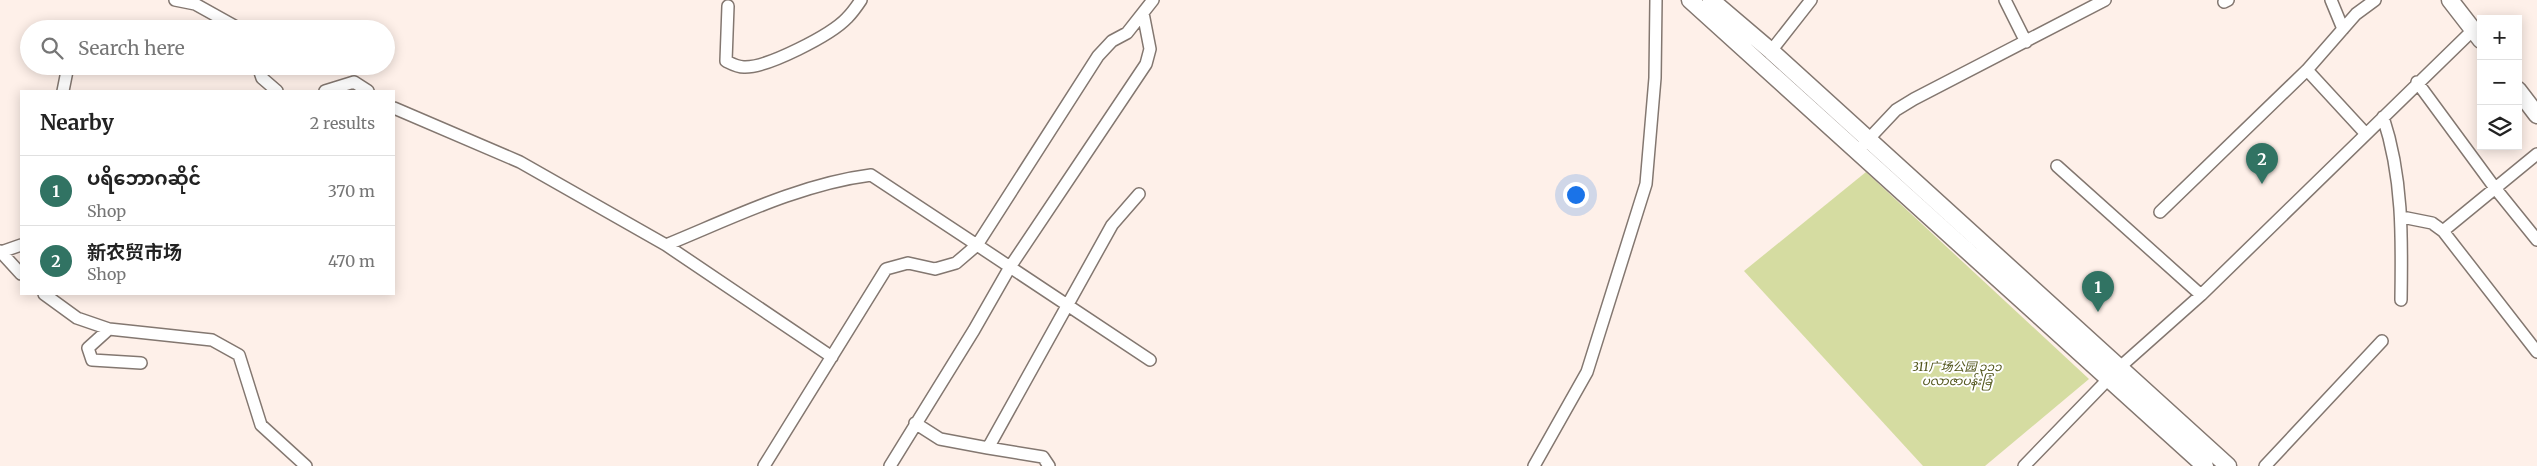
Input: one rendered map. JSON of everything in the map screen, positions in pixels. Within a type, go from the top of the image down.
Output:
[{"type":"main road","points":[[1690,0],[2108,379],[2228,466]]},
{"type":"main road","points":[[1712,0],[1771,51],[2120,367],[2178,430],[2206,466]]},
{"type":"main road","points":[[2450,0],[2477,35]]},
{"type":"main road","points":[[2522,95],[2537,115]]},
{"type":"main road","points":[[1931,219],[1943,206]]},
{"type":"main road","points":[[2007,287],[2018,274]]},
{"type":"street","points":[[175,0],[195,4],[224,20]]},
{"type":"street","points":[[728,6],[726,61],[734,66],[746,68],[810,44],[846,19],[861,0]]},
{"type":"street","points":[[764,466],[886,269],[908,263],[935,268],[956,263],[977,245],[1098,56],[1112,41],[1127,33],[1153,0]]},
{"type":"street","points":[[1534,466],[1587,372],[1646,184],[1655,78],[1656,0]]},
{"type":"street","points":[[1771,51],[1812,0]]},
{"type":"street","points":[[2005,0],[2026,42]]},
{"type":"street","points":[[1857,152],[1896,110],[2105,0]]},
{"type":"street","points":[[2331,0],[2343,29]]},
{"type":"street","points":[[2160,212],[2307,70],[2356,14],[2375,0]]},
{"type":"street","points":[[890,466],[974,330],[1010,266],[1146,64],[1150,49],[1143,12]]},
{"type":"street","points":[[2024,466],[2120,367],[2200,295],[2417,82],[2477,35]]},
{"type":"street","points":[[2307,70],[2366,134]]},
{"type":"street","points":[[63,90],[66,75]]},
{"type":"street","points":[[261,75],[276,90]]},
{"type":"street","points":[[328,90],[354,82],[366,90]]},
{"type":"street","points":[[2417,82],[2495,188],[2537,240]]},
{"type":"street","points":[[395,108],[520,162],[666,245],[832,356]]},
{"type":"street","points":[[2383,117],[2392,144],[2402,217],[2401,300]]},
{"type":"street","points":[[2443,231],[2537,154]]},
{"type":"street","points":[[2057,166],[2200,295]]},
{"type":"street","points":[[666,245],[766,204],[840,179],[871,175],[1150,360]]},
{"type":"street","points":[[988,448],[1112,225],[1139,194]]},
{"type":"street","points":[[2402,217],[2432,223],[2443,231],[2537,352]]},
{"type":"street","points":[[20,245],[0,251],[20,273]]},
{"type":"street","points":[[45,295],[77,318],[109,330],[212,340],[239,355],[262,425],[306,466]]},
{"type":"street","points":[[109,330],[88,348],[92,360],[141,363]]},
{"type":"street","points":[[2265,466],[2382,341]]},
{"type":"street","points":[[915,423],[940,439],[1044,457],[1049,466]]},
{"type":"green space","name":"311广场公园 ၃၁၁ ပလာဇာပန်းခြံ","points":[[1866,172],[2089,379],[1985,466],[1923,466],[1744,271]]},
{"type":"place","name":"新农贸市场","points":[[2262,184]]},
{"type":"place","name":"ပရိဘောဂဆိုင်","points":[[2098,312]]}]
